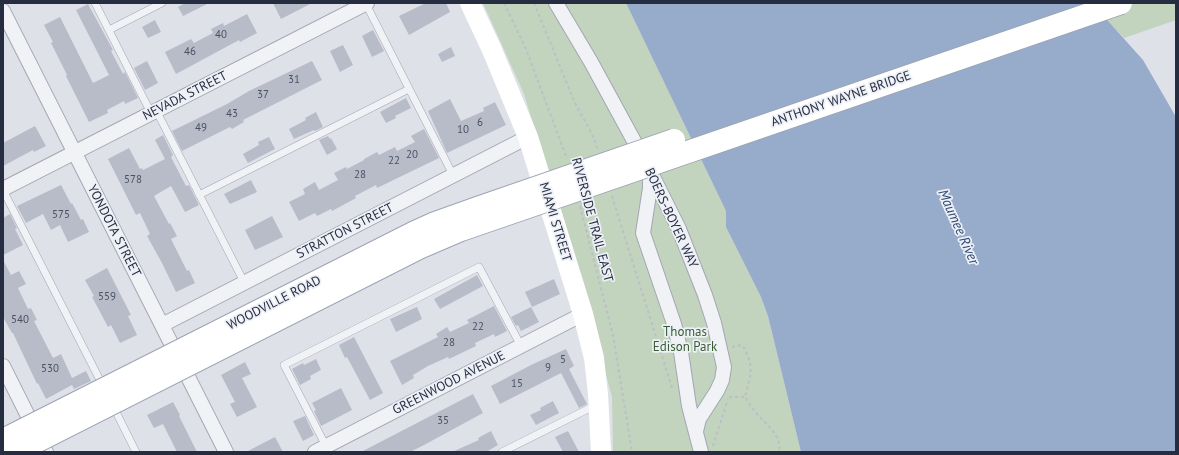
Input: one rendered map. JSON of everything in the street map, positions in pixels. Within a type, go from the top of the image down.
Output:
[{"type":"main road","name":"ANTHONY WAYNE BRIDGE","points":[[564,193],[1074,3]]},
{"type":"main road","name":"ANTHONY WAYNE BRIDGE","points":[[564,193],[1121,3]]},
{"type":"main road","name":"WOODVILLE ROAD","points":[[3,440],[413,233],[456,215],[564,193]]},
{"type":"main road","name":"WOODVILLE ROAD","points":[[16,452],[419,248],[461,230],[564,193]]},
{"type":"street","name":"NEVADA STREET","points":[[3,190],[74,152],[367,3]]},
{"type":"street","name":"MIAMI STREET","points":[[470,3],[492,50],[528,137],[584,314],[594,358],[601,452]]},
{"type":"street","name":"BOERS-BOYER WAY","points":[[556,3],[599,76],[680,229],[705,295],[722,353],[724,367],[722,380],[717,391],[699,419],[696,431]]},
{"type":"street","name":"YONDOTA STREET","points":[[3,11],[226,452]]},
{"type":"street","name":"STRATTON STREET","points":[[162,325],[528,137]]},
{"type":"street","name":"BOERS-BOYER WAY","points":[[646,163],[650,175],[650,188],[643,233],[674,324],[681,352],[689,406],[696,431],[707,450]]},
{"type":"street","name":"GREENWOOD AVENUE","points":[[323,450],[584,314]]},
{"type":"street","points":[[3,366],[46,452]]},
{"type":"lane","points":[[95,3],[199,195],[244,282]]},
{"type":"lane","points":[[109,30],[162,3]]},
{"type":"lane","points":[[367,3],[453,175]]},
{"type":"lane","points":[[199,195],[409,89]]},
{"type":"lane","points":[[3,190],[136,452]]},
{"type":"lane","points":[[323,450],[284,365],[479,267],[521,346]]},
{"type":"lane","points":[[502,452],[598,404]]},
{"type":"path","name":"RIVERSIDE TRAIL EAST","points":[[504,3],[526,49],[567,159]]},
{"type":"path","points":[[534,3],[575,103],[592,134],[599,151]]},
{"type":"path","name":"RIVERSIDE TRAIL EAST","points":[[564,193],[613,335],[632,452]]},
{"type":"path","points":[[611,194],[673,392]]},
{"type":"path","points":[[729,348],[742,345],[748,353],[752,370],[745,397],[754,411],[778,438],[780,448],[779,452]]},
{"type":"path","points":[[707,450],[728,397],[745,397]]},
{"type":"green space","name":"Thomas Edison Park","points":[[483,3],[626,3],[726,211],[726,227],[761,297],[768,316],[801,452],[613,452],[612,397],[573,254],[524,94]]},
{"type":"green space","points":[[1091,3],[1176,3],[1176,20],[1124,38]]},
{"type":"water","name":"Maumee River","points":[[626,3],[1092,3],[1143,60],[1176,117],[1176,452],[801,452],[768,316],[761,297],[726,227],[726,211]]},
{"type":"building","points":[[185,3],[209,3],[183,16],[178,7]]},
{"type":"building","points":[[273,3],[312,3],[281,19]]},
{"type":"building","points":[[426,3],[446,3],[450,12],[409,35],[399,16]]},
{"type":"building","points":[[88,4],[113,50],[111,51],[123,74],[125,72],[138,98],[125,104],[124,101],[107,110],[108,113],[89,122],[66,76],[67,75],[51,43],[53,42],[44,25],[60,17],[93,83],[109,75],[76,10]]},
{"type":"building","points":[[247,14],[257,33],[240,42],[239,40],[176,74],[165,52],[191,39],[194,43],[213,33],[211,29],[223,23],[224,26]]},
{"type":"building","points":[[155,20],[161,32],[148,38],[142,27]]},
{"type":"building","points":[[373,30],[384,51],[372,57],[362,36]]},
{"type":"building","points":[[343,45],[353,65],[340,72],[330,51]]},
{"type":"building","points":[[451,47],[455,56],[442,62],[438,54]]},
{"type":"building","points":[[147,61],[158,83],[145,90],[134,68]]},
{"type":"building","points":[[312,61],[322,80],[243,120],[244,122],[232,129],[230,127],[182,151],[172,131],[227,104],[249,91]]},
{"type":"building","points":[[406,98],[411,108],[395,116],[396,118],[386,123],[380,112]]},
{"type":"building","points":[[450,99],[461,121],[484,111],[483,108],[495,102],[506,125],[447,153],[428,111]]},
{"type":"building","points":[[316,112],[323,127],[294,139],[289,129],[306,120],[305,118]]},
{"type":"building","points":[[35,126],[46,146],[34,152],[33,150],[3,166],[3,143]]},
{"type":"building","points":[[424,129],[439,158],[377,188],[376,185],[355,196],[356,198],[332,211],[331,209],[317,216],[315,213],[299,221],[289,202],[305,194],[303,189],[315,182],[319,190],[338,180],[334,173],[346,167],[347,169],[377,152],[379,155],[395,147],[397,151],[415,142],[411,136]]},
{"type":"building","points":[[163,135],[173,155],[171,157],[186,186],[189,185],[199,205],[185,212],[171,186],[154,196],[177,236],[171,239],[187,271],[189,270],[195,283],[176,292],[147,236],[150,234],[140,213],[136,215],[108,159],[129,148],[140,169],[142,168],[143,170],[165,159],[155,140]]},
{"type":"building","points":[[328,136],[330,139],[331,138],[337,149],[327,155],[319,140]]},
{"type":"building","points":[[269,137],[275,149],[248,163],[243,154],[259,145],[258,142]]},
{"type":"building","points":[[251,180],[257,192],[230,204],[224,194]]},
{"type":"building","points":[[61,185],[81,220],[83,219],[89,232],[68,242],[60,225],[51,230],[43,214],[26,223],[17,206]]},
{"type":"building","points":[[10,214],[23,245],[3,255],[3,218]]},
{"type":"building","points":[[272,216],[283,237],[255,250],[245,230]]},
{"type":"building","points":[[3,260],[11,275],[19,271],[26,284],[18,288],[28,309],[31,308],[37,320],[34,321],[53,358],[61,354],[72,378],[86,371],[91,381],[74,389],[72,385],[46,399],[38,383],[37,384],[13,333],[3,317]]},
{"type":"building","points":[[107,268],[131,315],[128,316],[137,335],[120,343],[111,325],[108,327],[85,280]]},
{"type":"building","points":[[477,275],[483,286],[440,309],[434,299]]},
{"type":"building","points":[[554,279],[560,294],[532,307],[525,292]]},
{"type":"building","points":[[494,306],[507,331],[495,337],[494,334],[475,343],[476,346],[449,359],[448,357],[428,366],[413,375],[414,378],[402,385],[390,361],[438,337],[436,334],[447,327],[450,332],[469,323],[467,320]]},
{"type":"building","points":[[417,307],[422,319],[396,332],[390,319]]},
{"type":"building","points":[[531,307],[539,322],[521,331],[511,317]]},
{"type":"building","points":[[354,337],[383,393],[370,400],[339,345]]},
{"type":"building","points":[[566,349],[574,366],[569,369],[587,404],[579,408],[561,373],[500,404],[491,386]]},
{"type":"building","points":[[316,359],[321,370],[310,376],[311,379],[300,385],[292,369],[303,363],[304,365]]},
{"type":"building","points":[[245,362],[251,374],[242,378],[257,407],[237,417],[230,404],[235,402],[221,375]]},
{"type":"building","points":[[341,388],[352,410],[321,426],[312,403]]},
{"type":"building","points":[[473,394],[483,413],[424,445],[410,452],[361,452]]},
{"type":"building","points":[[553,401],[559,413],[536,425],[530,415],[541,410],[540,408]]},
{"type":"building","points":[[173,402],[197,452],[177,452],[163,424],[154,428],[147,415]]},
{"type":"building","points":[[305,416],[314,435],[303,441],[293,421]]},
{"type":"building","points":[[491,431],[498,445],[486,452],[452,452],[479,440],[478,438]]},
{"type":"building","points":[[568,431],[579,452],[563,452],[555,437]]},
{"type":"building","points":[[275,437],[283,452],[246,452]]}]
